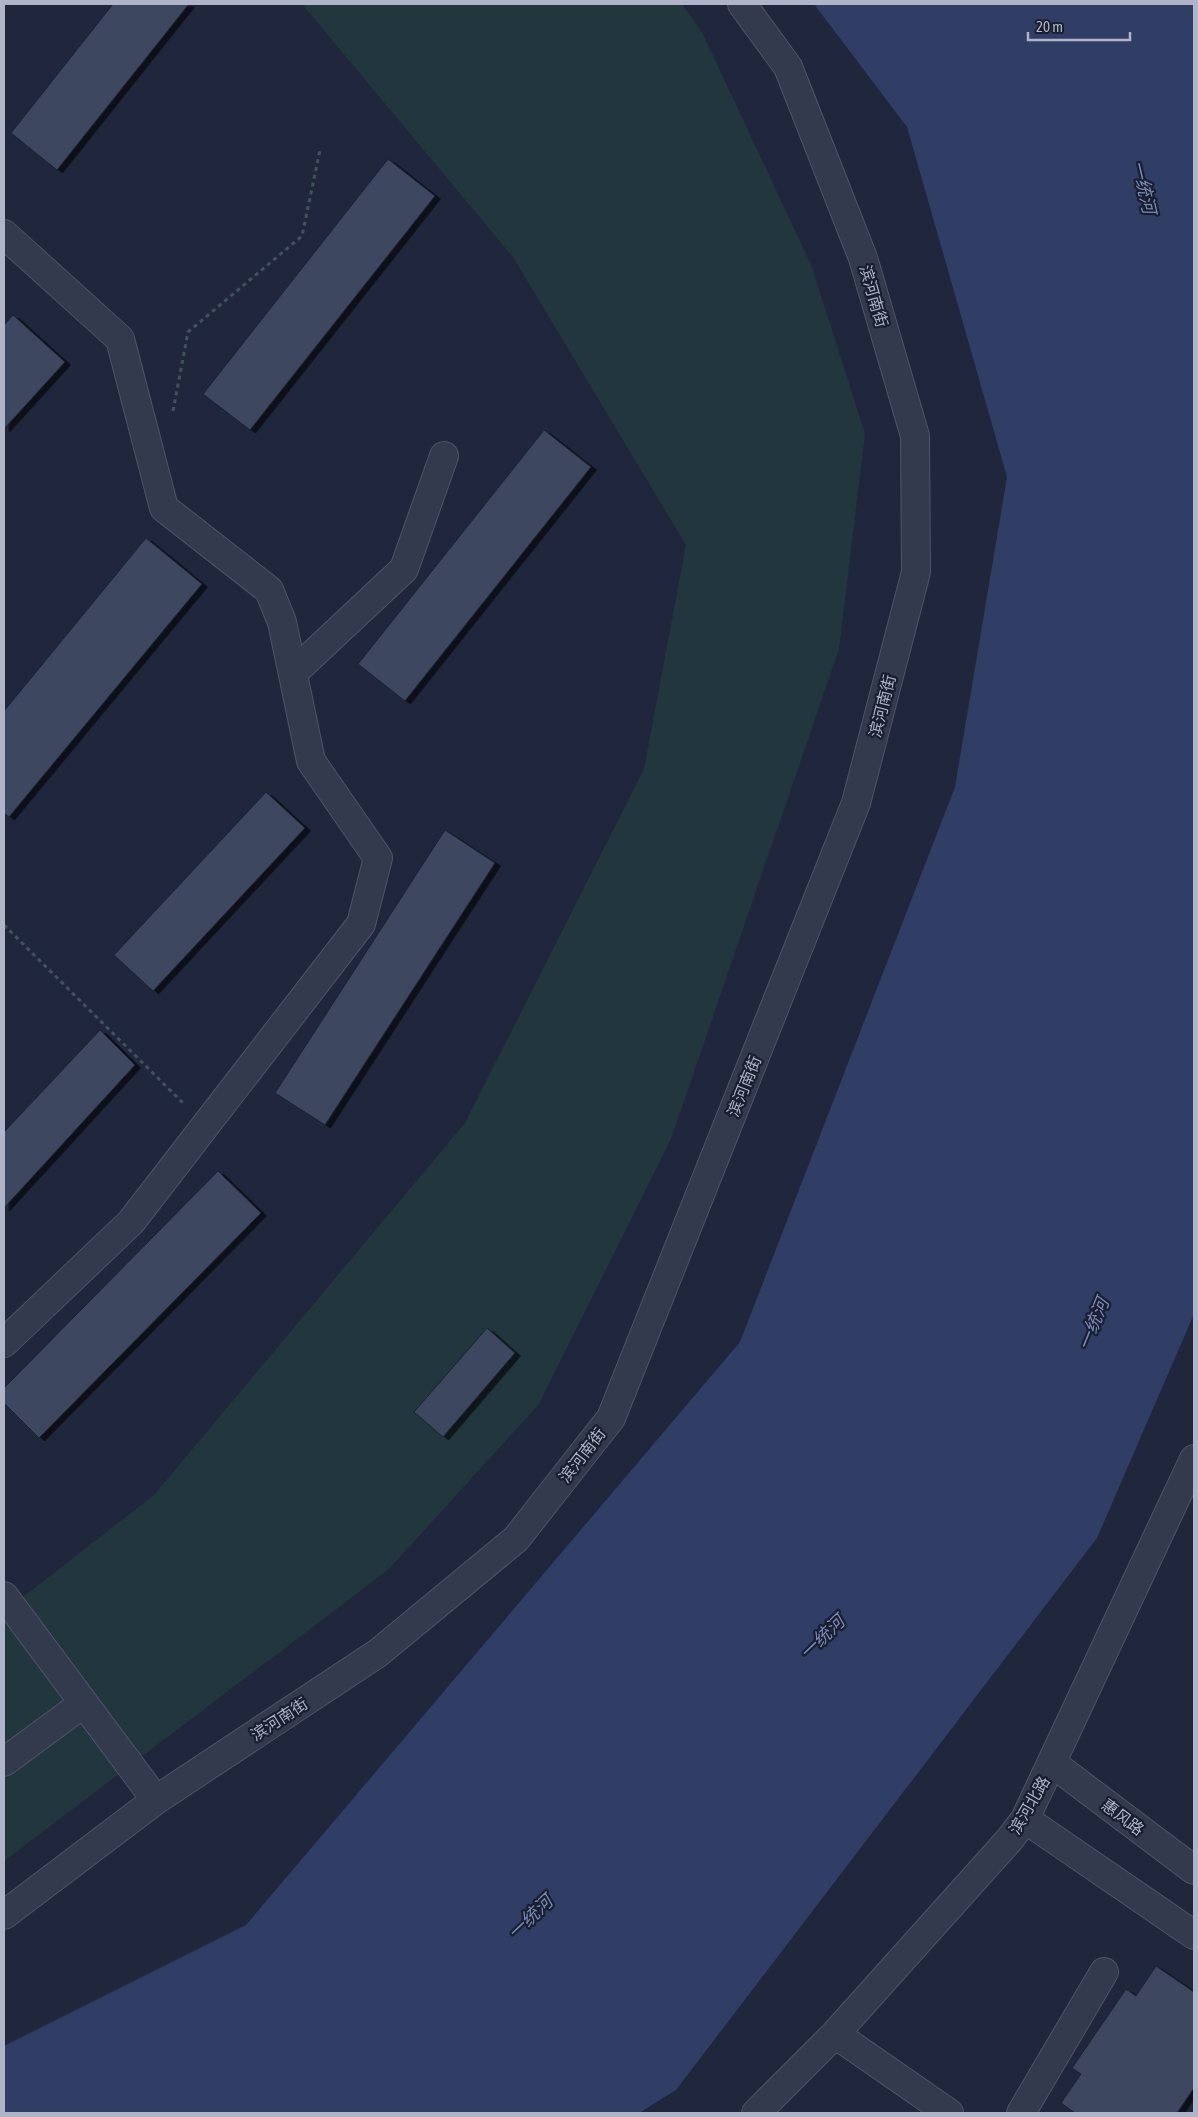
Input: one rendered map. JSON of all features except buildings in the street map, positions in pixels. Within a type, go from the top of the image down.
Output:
[{"type":"street","name":"滨河南街","points":[[4,1915],[156,1800],[378,1653],[516,1539],[611,1418],[856,803],[916,572],[915,436],[863,258],[788,67],[742,4]]},
{"type":"street","points":[[4,234],[120,340],[164,508],[269,590],[282,622],[312,760],[378,858],[361,924],[206,1126],[131,1222],[4,1344]]},
{"type":"street","points":[[293,673],[404,569],[444,456]]},
{"type":"street","name":"滨河北路","points":[[756,2113],[835,2034],[1010,1839],[1025,1819],[1194,1459]]},
{"type":"street","points":[[4,1596],[156,1800]]},
{"type":"street","points":[[4,1762],[84,1703]]},
{"type":"street","name":"惠风路","points":[[1052,1764],[1194,1870]]},
{"type":"street","points":[[1025,1819],[1194,1935]]},
{"type":"street","points":[[1021,2113],[1104,1972]]},
{"type":"street","points":[[835,2034],[949,2113]]},
{"type":"path","points":[[145,433],[172,417],[188,332],[302,236],[320,150]]},
{"type":"path","points":[[4,925],[206,1126]]},
{"type":"shaded area","points":[[302,4],[682,4],[703,34],[812,267],[865,434],[839,649],[671,1139],[539,1404],[389,1569],[4,1861],[4,1612],[154,1495],[465,1123],[644,769],[686,545],[513,257]]},
{"type":"water","name":"一统河","points":[[814,4],[1194,4],[1194,1314],[1097,1538],[676,2090],[639,2113],[4,2113],[4,2046],[246,1925],[740,1342],[955,787],[1007,477],[907,127]]}]
